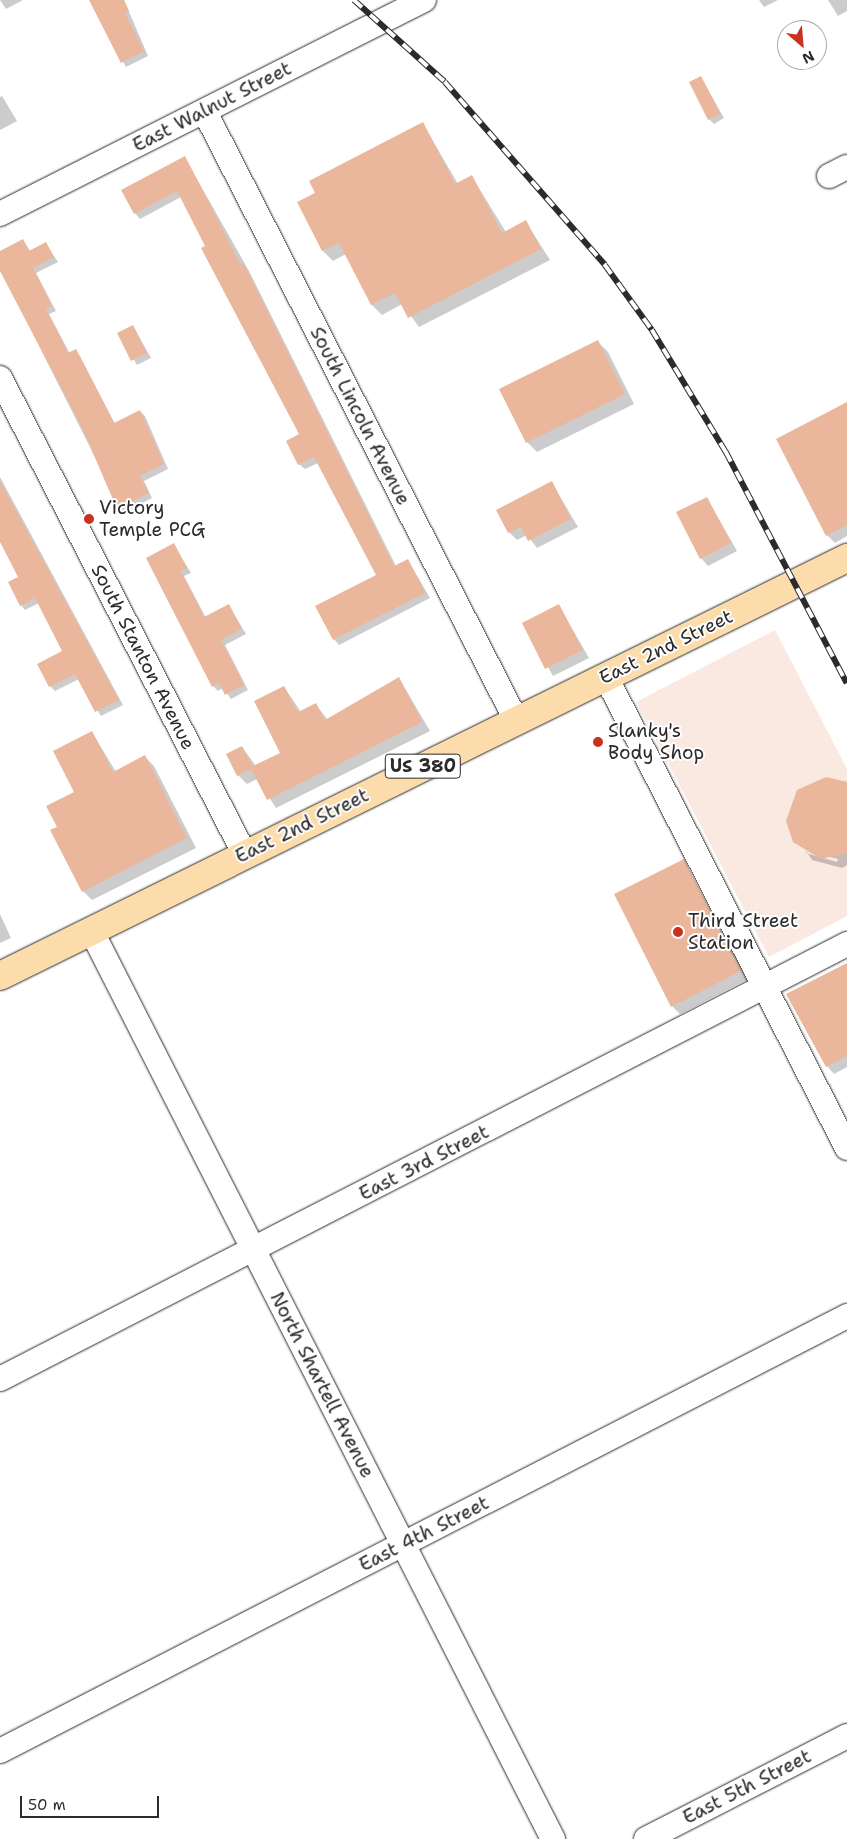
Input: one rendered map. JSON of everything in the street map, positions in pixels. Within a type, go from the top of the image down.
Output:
[{"type":"main road","name":"East 2nd Street","points":[[0,976],[847,558]]},
{"type":"street","name":"East Walnut Street","points":[[0,214],[424,0]]},
{"type":"street","name":"South Lincoln Avenue","points":[[205,112],[516,720]]},
{"type":"street","name":"South Stanton Avenue","points":[[0,378],[245,855]]},
{"type":"street","points":[[606,676],[847,1148]]},
{"type":"street","name":"North Shartell Avenue","points":[[91,930],[553,1839]]},
{"type":"street","name":"East 3rd Street","points":[[0,1379],[255,1251],[847,944]]},
{"type":"street","name":"East 4th Street","points":[[0,1751],[847,1316]]},
{"type":"street","name":"East 5th Street","points":[[646,1839],[847,1736]]},
{"type":"shaded area","points":[[775,630],[847,769],[847,916],[769,957],[636,702]]},
{"type":"building","points":[[89,0],[124,0],[129,11],[125,13],[144,51],[121,63]]},
{"type":"building","points":[[701,76],[720,113],[708,120],[689,82]]},
{"type":"building","points":[[423,122],[455,184],[472,175],[502,233],[526,220],[541,249],[408,318],[395,293],[371,305],[339,243],[322,251],[297,202],[315,193],[309,181]]},
{"type":"building","points":[[185,156],[241,265],[244,264],[394,566],[408,559],[425,593],[333,640],[315,606],[376,575],[314,457],[298,465],[286,441],[299,434],[201,248],[205,246],[177,191],[134,214],[121,190]]},
{"type":"building","points":[[23,239],[29,251],[46,242],[54,257],[33,268],[52,306],[46,309],[68,353],[76,349],[114,423],[140,410],[164,464],[140,476],[149,493],[117,509],[84,432],[0,271],[0,251]]},
{"type":"building","points":[[133,325],[147,353],[131,361],[117,333]]},
{"type":"building","points":[[598,340],[625,394],[526,443],[499,389]]},
{"type":"building","points":[[847,402],[847,525],[826,536],[776,439]]},
{"type":"building","points":[[0,481],[119,700],[95,712],[75,674],[49,687],[37,664],[62,651],[35,598],[20,606],[8,582],[18,577],[0,542]]},
{"type":"building","points":[[552,481],[571,519],[528,541],[521,527],[508,533],[496,510]]},
{"type":"building","points":[[707,497],[731,543],[700,559],[676,512]]},
{"type":"building","points":[[174,543],[187,568],[181,571],[204,617],[229,604],[242,629],[221,640],[244,685],[225,695],[219,683],[212,687],[146,558]]},
{"type":"building","points":[[559,604],[583,650],[545,669],[522,623]]},
{"type":"building","points":[[399,677],[422,722],[267,800],[251,769],[237,776],[226,754],[242,746],[253,766],[280,753],[254,701],[284,686],[298,712],[316,703],[325,720]]},
{"type":"building","points":[[92,731],[113,772],[145,755],[187,838],[82,892],[50,830],[57,827],[46,806],[74,792],[53,751]]},
{"type":"building","points":[[826,777],[847,782],[847,853],[821,859],[793,842],[786,821],[797,790]]},
{"type":"building","name":"Third Street Station","points":[[684,859],[741,971],[671,1007],[614,894]]},
{"type":"building","points":[[847,963],[847,1056],[826,1067],[786,994]]},
{"type":"railway","points":[[354,0],[445,82],[605,265],[652,330],[726,452],[847,683]]},
{"type":"place","name":"Victory Temple PCG","points":[[89,519]]},
{"type":"place","name":"Slanky's Body Shop","points":[[598,742]]},
{"type":"place","name":"Third Street Station","points":[[678,932]]}]
